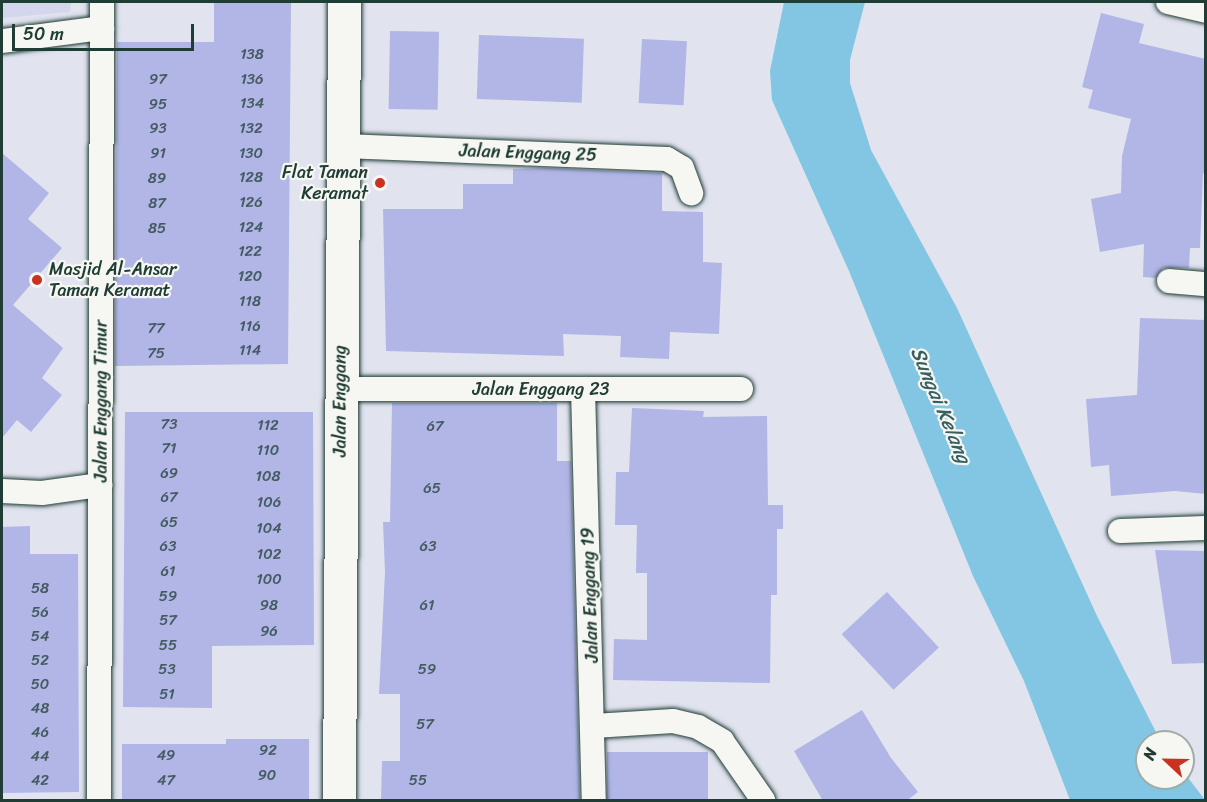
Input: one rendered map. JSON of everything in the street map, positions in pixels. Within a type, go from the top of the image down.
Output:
[{"type":"main road","name":"Jalan Enggang","points":[[339,801],[344,2]]},
{"type":"street","name":"Jalan Enggang Timur","points":[[99,801],[102,2]]},
{"type":"street","points":[[1168,2],[1206,11]]},
{"type":"street","points":[[2,41],[102,28]]},
{"type":"street","name":"Jalan Enggang 25","points":[[344,146],[667,159],[682,168],[691,193]]},
{"type":"street","points":[[1169,281],[1206,284]]},
{"type":"street","name":"Jalan Enggang 23","points":[[340,389],[741,389]]},
{"type":"street","name":"Jalan Enggang 19","points":[[583,389],[594,726],[594,801]]},
{"type":"street","points":[[2,491],[42,494],[100,484]]},
{"type":"street","points":[[1120,531],[1206,528]]},
{"type":"street","points":[[594,726],[673,721],[699,727],[722,741],[763,801]]},
{"type":"shaded area","points":[[2,2],[71,2],[70,12],[2,18]]},
{"type":"water","name":"Sungai Kelang","points":[[784,2],[865,2],[850,60],[850,83],[871,150],[957,308],[1097,616],[1155,730],[1135,730],[1135,790],[1195,790],[1195,787],[1205,800],[1070,800],[1024,681],[973,576],[849,271],[772,100],[770,71]]},
{"type":"building","points":[[214,2],[291,2],[288,364],[115,366],[117,42],[214,42]]},
{"type":"building","points":[[1101,13],[1144,24],[1139,43],[1206,59],[1206,174],[1203,173],[1200,248],[1190,248],[1189,268],[1163,268],[1156,278],[1143,277],[1144,244],[1100,252],[1091,199],[1121,193],[1122,156],[1131,119],[1088,108],[1093,90],[1082,87]]},
{"type":"building","points":[[390,31],[439,32],[438,110],[389,109]]},
{"type":"building","points":[[479,35],[584,39],[582,103],[477,99]]},
{"type":"building","points":[[642,39],[687,41],[684,105],[639,103]]},
{"type":"building","points":[[2,153],[49,193],[28,219],[62,248],[13,305],[63,348],[42,378],[62,395],[31,432],[17,420],[2,438]]},
{"type":"building","points":[[546,168],[662,173],[662,211],[703,212],[703,262],[722,263],[719,334],[670,332],[669,359],[620,357],[621,336],[563,334],[564,356],[386,351],[383,209],[463,209],[463,184],[513,184],[513,169]]},
{"type":"building","points":[[1140,318],[1206,320],[1206,494],[1175,491],[1111,496],[1109,465],[1091,467],[1086,399],[1137,395]]},
{"type":"building","points":[[392,403],[557,403],[557,461],[571,461],[580,801],[381,801],[382,761],[400,761],[400,694],[379,694],[385,572],[383,522],[390,522]]},
{"type":"building","points":[[632,408],[704,411],[703,417],[767,416],[768,505],[783,505],[783,529],[777,529],[777,595],[771,595],[770,683],[613,680],[614,639],[647,640],[647,573],[636,573],[637,525],[615,525],[616,472],[629,472]]},
{"type":"building","points":[[125,412],[313,412],[314,645],[212,646],[212,708],[123,707]]},
{"type":"building","points":[[30,526],[30,554],[78,554],[79,792],[2,793],[2,527]]},
{"type":"building","points":[[1155,550],[1206,551],[1206,663],[1172,664]]},
{"type":"building","points":[[887,592],[939,648],[893,690],[842,634]]},
{"type":"building","points":[[862,710],[891,758],[918,792],[906,801],[823,801],[794,751]]},
{"type":"building","points":[[226,739],[309,739],[309,801],[122,801],[122,744],[226,744]]},
{"type":"building","points":[[607,752],[708,752],[708,800],[607,800]]},
{"type":"place","name":"Flat Taman Keramat","points":[[380,183]]},
{"type":"place","name":"Masjid Al-Ansar Taman Keramat","points":[[37,280]]}]
